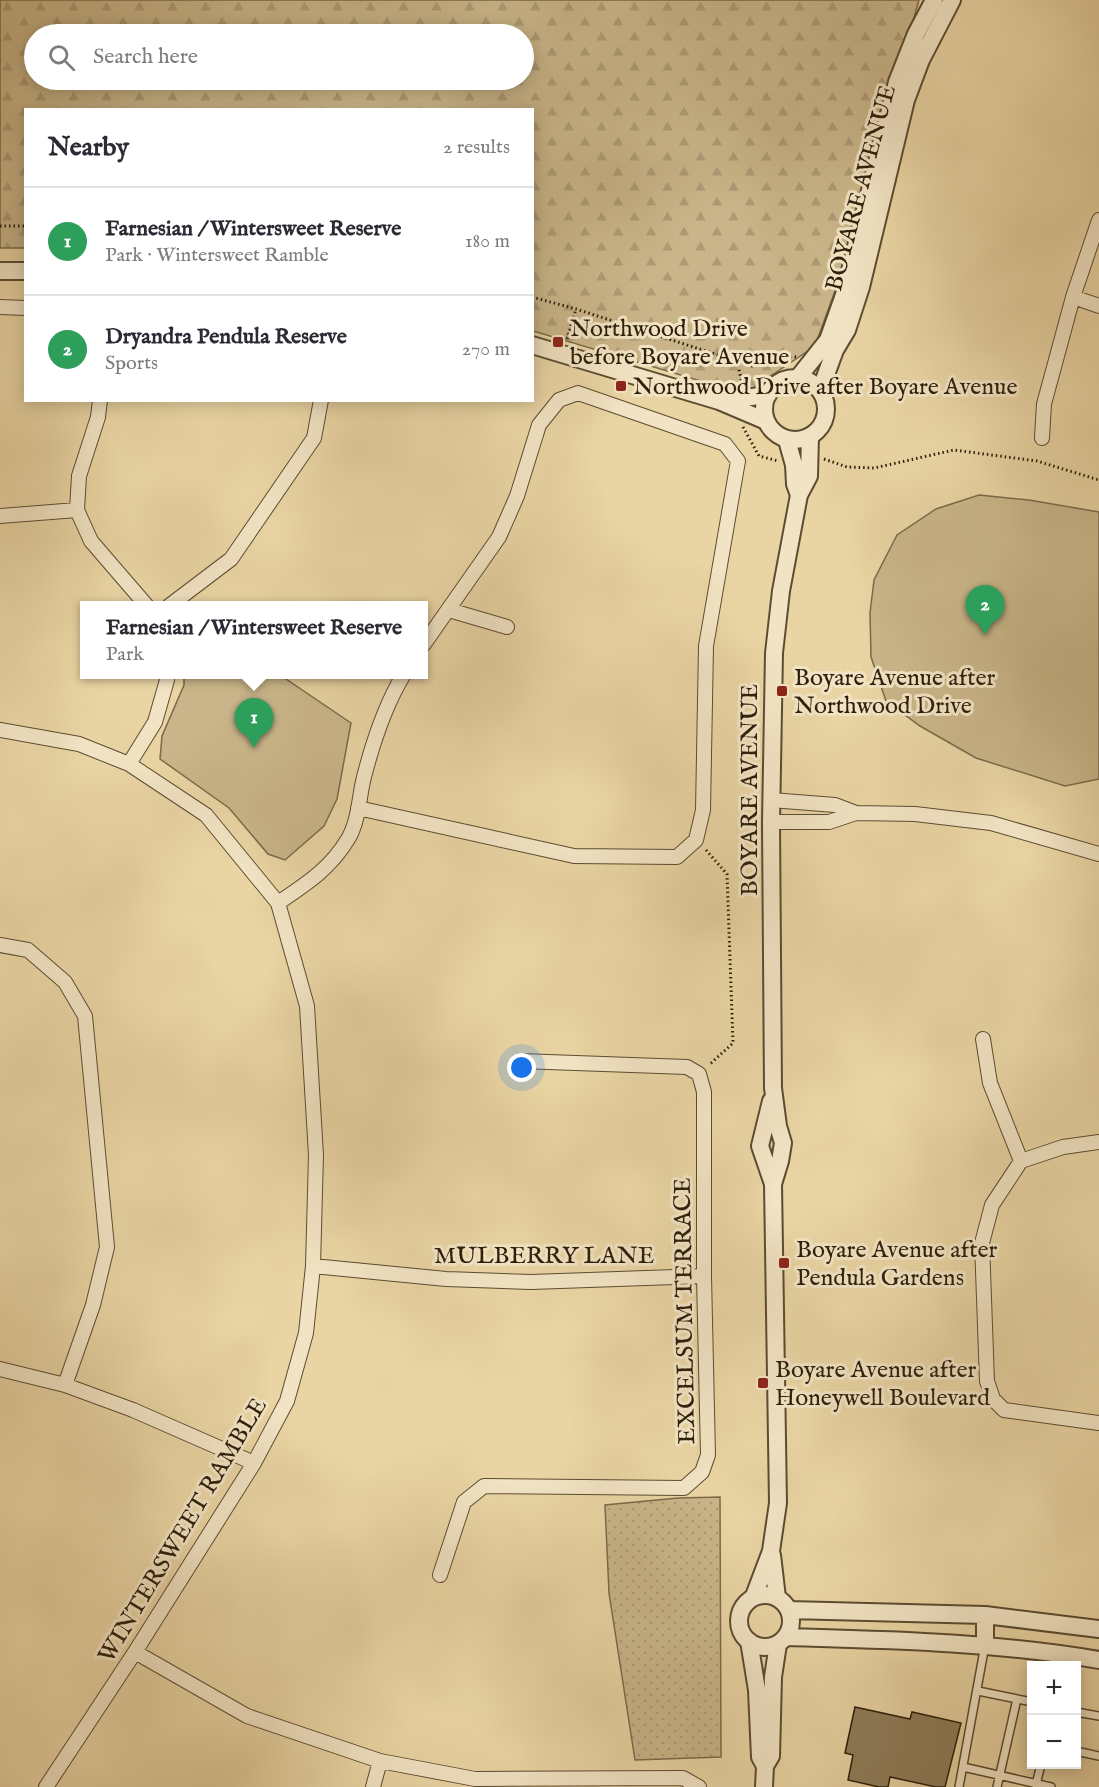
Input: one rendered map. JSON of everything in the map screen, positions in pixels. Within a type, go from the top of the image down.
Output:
[{"type":"street","name":"BOYARE AVENUE","points":[[797,379],[828,340],[844,295],[897,82],[916,34],[933,0]]},
{"type":"street","name":"BOYARE AVENUE","points":[[820,391],[835,350],[847,330],[861,287],[906,100],[921,60],[952,0]]},
{"type":"street","points":[[1042,438],[1044,404],[1073,297],[1099,220]]},
{"type":"street","points":[[0,271],[24,271]]},
{"type":"street","points":[[1073,297],[1099,306]]},
{"type":"street","points":[[0,307],[24,308]]},
{"type":"street","points":[[534,346],[719,401],[766,421]]},
{"type":"street","points":[[797,379],[812,383],[820,391],[825,402],[824,418],[821,425],[810,436],[802,440],[787,440],[771,430],[764,412],[768,394],[780,382],[797,379]]},
{"type":"street","points":[[358,808],[574,856],[677,857],[696,840],[703,810],[706,646],[738,461],[725,444],[578,393],[559,400],[539,425],[517,496],[499,537],[428,637]]},
{"type":"street","points":[[719,401],[768,394]]},
{"type":"street","points":[[100,402],[98,417],[79,476],[77,510],[91,541],[143,601]]},
{"type":"street","points":[[176,601],[231,559],[314,438],[321,402]]},
{"type":"street","name":"BOYARE AVENUE","points":[[754,1596],[771,1551],[778,1503],[773,1184],[760,1146],[773,1088],[771,800],[774,653],[781,591],[799,495],[809,476],[810,436]]},
{"type":"street","name":"BOYARE AVENUE","points":[[787,440],[799,495]]},
{"type":"street","points":[[0,516],[77,510]]},
{"type":"street","points":[[449,610],[507,627]]},
{"type":"street","points":[[129,764],[155,722],[167,679]]},
{"type":"street","points":[[278,903],[319,876],[349,838],[364,776],[390,697],[401,679]]},
{"type":"street","name":"WINTERSWEET RAMBLE","points":[[0,730],[79,744],[129,764],[206,815],[278,903],[307,1006],[316,1155],[313,1266],[306,1333],[287,1401],[254,1463],[135,1652],[46,1787]]},
{"type":"street","points":[[771,800],[835,805],[856,813]]},
{"type":"street","points":[[771,822],[829,822],[856,813],[915,814],[991,823],[1099,854]]},
{"type":"street","points":[[0,945],[28,950],[65,982],[85,1016],[107,1247],[93,1305],[64,1385]]},
{"type":"street","points":[[983,1039],[990,1083],[1021,1161]]},
{"type":"street","points":[[520,1061],[687,1066],[699,1074]]},
{"type":"street","name":"EXCELSUM TERRACE","points":[[440,1575],[464,1502],[484,1486],[684,1488],[702,1472],[708,1455],[704,1092],[699,1074]]},
{"type":"street","points":[[1099,1142],[1063,1147],[1021,1161],[992,1204],[982,1243],[987,1380],[993,1399],[1004,1410],[1099,1423]]},
{"type":"street","name":"MULBERRY LANE","points":[[313,1266],[446,1279],[531,1282],[705,1276]]},
{"type":"street","points":[[0,1369],[64,1385],[133,1410],[254,1463]]},
{"type":"street","name":"BOYARE AVENUE","points":[[771,1551],[783,1604]]},
{"type":"street","points":[[765,1766],[759,1757],[757,1690],[748,1641],[739,1624],[743,1608],[754,1596],[766,1594],[783,1604],[985,1616],[1099,1629]]},
{"type":"street","points":[[764,1787],[765,1766],[771,1756],[773,1677],[782,1641],[791,1621],[783,1604]]},
{"type":"street","points":[[985,1616],[985,1645]]},
{"type":"street","points":[[748,1641],[767,1647],[782,1641],[882,1639],[985,1645],[1053,1652],[1099,1660]]},
{"type":"street","points":[[135,1652],[247,1716],[380,1761],[475,1779],[683,1778],[699,1787]]},
{"type":"street","points":[[373,1787],[380,1761]]},
{"type":"lane","points":[[959,1787],[985,1645]]},
{"type":"lane","points":[[978,1691],[1027,1701]]},
{"type":"lane","points":[[997,1787],[1017,1699]]},
{"type":"lane","points":[[1081,1713],[1099,1716]]},
{"type":"lane","points":[[1081,1752],[1099,1756]]},
{"type":"lane","points":[[963,1767],[1051,1787]]},
{"type":"lane","points":[[1036,1785],[1040,1769]]},
{"type":"path","points":[[0,226],[24,226]]},
{"type":"path","points":[[534,298],[752,366],[792,356],[810,360]]},
{"type":"path","points":[[563,354],[576,309]]},
{"type":"path","points":[[738,361],[745,396]]},
{"type":"path","points":[[847,467],[874,468],[954,450],[1038,461],[1099,480]]},
{"type":"path","points":[[696,840],[727,874],[733,1043],[699,1074]]},
{"type":"green space","points":[[0,0],[919,0],[836,288],[815,346],[744,394],[534,331],[534,108],[24,108],[24,248],[0,248]]},
{"type":"green space","points":[[979,495],[1029,500],[1099,512],[1099,779],[1065,786],[976,758],[920,726],[886,701],[871,657],[870,613],[874,580],[897,535],[936,509]]},
{"type":"green space","points":[[184,679],[286,679],[351,723],[337,799],[324,826],[285,860],[268,854],[229,808],[160,759],[162,736],[184,685]]},
{"type":"green space","points":[[720,1497],[721,1757],[635,1760],[609,1593],[605,1505],[678,1498]]},
{"type":"building","points":[[855,1707],[910,1719],[912,1712],[961,1723],[945,1787],[890,1777],[888,1787],[848,1780],[853,1755],[845,1753]]},
{"type":"place","name":"Northwood Drive before Boyare Avenue","points":[[558,342]]},
{"type":"place","name":"Northwood Drive after Boyare Avenue","points":[[621,386]]},
{"type":"place","name":"Dryandra Pendula Reserve","points":[[985,635]]},
{"type":"place","name":"Boyare Avenue after Northwood Drive","points":[[782,691]]},
{"type":"place","name":"Farnesian / Wintersweet Reserve","points":[[254,748]]},
{"type":"place","name":"Boyare Avenue after Pendula Gardens","points":[[784,1263]]},
{"type":"place","name":"Boyare Avenue after Honeywell Boulevard","points":[[763,1383]]}]
